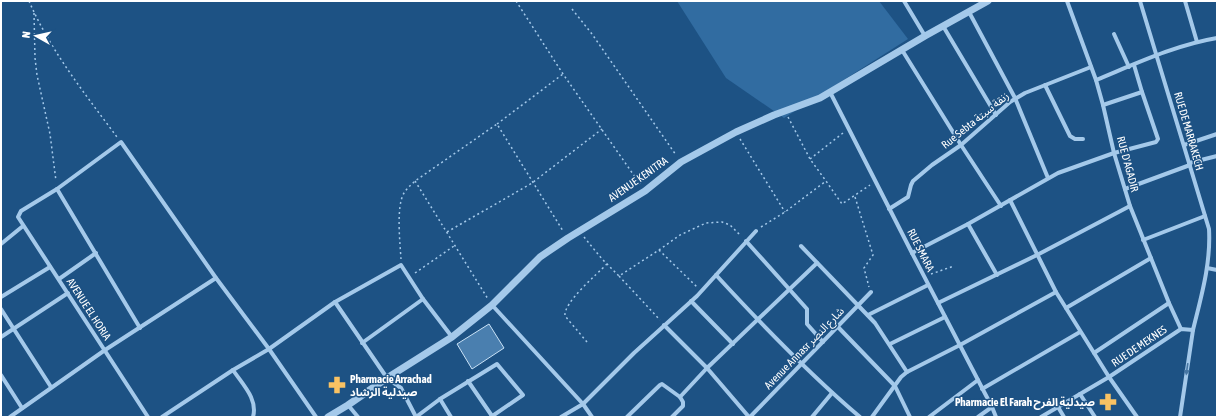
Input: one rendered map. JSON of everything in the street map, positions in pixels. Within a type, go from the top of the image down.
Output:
[{"type":"street","points":[[904,1],[926,36]]},
{"type":"street","name":"RUE D'AGADIR","points":[[1067,1],[1096,80],[1114,153],[1130,206],[1181,329]]},
{"type":"street","name":"RUE DE MARRAKECH","points":[[1140,1],[1158,55],[1209,229],[1210,240],[1207,268]]},
{"type":"street","points":[[1185,1],[1197,42]]},
{"type":"street","name":"AVENUE KENITRA","points":[[328,417],[452,337],[492,305],[540,257],[644,190],[681,162],[736,132],[820,98],[984,2]]},
{"type":"street","points":[[969,12],[1015,98],[1048,178]]},
{"type":"street","points":[[943,26],[996,115]]},
{"type":"street","points":[[1114,34],[1129,66]]},
{"type":"street","points":[[1096,80],[1158,55],[1197,42],[1217,38]]},
{"type":"street","points":[[902,50],[1001,206]]},
{"type":"street","points":[[912,253],[1001,206],[1048,178],[1070,168],[1114,153],[1154,144],[1158,139],[1134,64]]},
{"type":"street","name":"Rue Sebta زنقة سبتة","points":[[889,209],[908,197],[913,181],[932,165],[961,145],[1015,98],[1091,67]]},
{"type":"street","points":[[1045,85],[1070,136],[1075,139],[1083,140]]},
{"type":"street","name":"RUE SMARA","points":[[830,92],[996,417]]},
{"type":"street","points":[[1103,105],[1142,92]]},
{"type":"street","points":[[1184,145],[1217,134]]},
{"type":"street","points":[[140,328],[57,189],[120,142],[316,417]]},
{"type":"street","points":[[1125,189],[1190,164],[1217,156]]},
{"type":"street","name":"AVENUE EL HORIA","points":[[57,189],[21,211],[18,217],[148,417]]},
{"type":"street","points":[[1010,200],[1056,292],[1080,332],[1136,417]]},
{"type":"street","points":[[938,303],[1037,255],[1130,206]]},
{"type":"street","points":[[1143,240],[1205,216]]},
{"type":"street","points":[[968,224],[997,275]]},
{"type":"street","points":[[1,244],[23,226]]},
{"type":"street","points":[[562,417],[583,404],[664,325],[691,301],[756,231]]},
{"type":"street","points":[[746,242],[807,309],[807,324],[823,342]]},
{"type":"street","points":[[801,246],[868,315],[890,344],[907,372]]},
{"type":"street","points":[[58,279],[96,253]]},
{"type":"street","points":[[1066,308],[1151,258]]},
{"type":"street","points":[[680,397],[707,368],[818,263]]},
{"type":"street","points":[[162,417],[233,370],[269,349],[335,302],[401,265],[423,300],[452,337]]},
{"type":"street","points":[[1,297],[50,266]]},
{"type":"street","points":[[1180,417],[1193,330],[1207,268],[1217,270]]},
{"type":"street","points":[[716,275],[758,321],[801,364],[860,417]]},
{"type":"street","points":[[10,417],[105,350],[216,278]]},
{"type":"street","points":[[868,315],[928,285]]},
{"type":"street","name":"Avenue Annasr شارع النصر","points":[[750,417],[871,292]]},
{"type":"street","points":[[872,417],[907,372],[960,346],[1056,292]]},
{"type":"street","points":[[1,338],[68,293]]},
{"type":"street","points":[[362,343],[423,300]]},
{"type":"street","points":[[691,301],[732,344]]},
{"type":"street","points":[[335,302],[387,378],[401,388],[416,417],[440,399],[468,381],[497,364],[524,395],[492,417],[468,381]]},
{"type":"street","points":[[1094,353],[1169,303]]},
{"type":"street","points":[[492,305],[583,404],[592,417]]},
{"type":"street","points":[[1,310],[51,387]]},
{"type":"street","points":[[890,344],[945,316]]},
{"type":"street","points":[[664,325],[707,368],[750,417]]},
{"type":"street","points":[[838,327],[895,386],[910,417]]},
{"type":"street","name":"RUE DE MEKNES","points":[[1041,417],[1109,377],[1181,329],[1193,330]]},
{"type":"street","points":[[982,389],[1080,332]]},
{"type":"street","points":[[233,370],[253,400],[255,405],[253,417]]},
{"type":"street","points":[[1,376],[22,408]]},
{"type":"street","points":[[929,417],[978,380]]},
{"type":"street","points":[[627,417],[642,401],[661,385],[666,386],[680,397],[683,402],[683,405],[672,417]]},
{"type":"street","points":[[812,417],[832,393]]},
{"type":"street","points":[[1080,394],[1095,417]]},
{"type":"street","points":[[440,399],[451,417]]},
{"type":"street","points":[[348,405],[358,417]]},
{"type":"street","points":[[978,417],[992,407]]},
{"type":"street","points":[[1058,407],[1064,417]]},
{"type":"path","points":[[29,1],[51,43],[78,84],[120,142]]},
{"type":"path","points":[[516,1],[563,74],[644,190]]},
{"type":"path","points":[[572,9],[592,34],[681,162]]},
{"type":"path","points":[[34,13],[37,75],[50,134],[57,189]]},
{"type":"path","points":[[401,265],[400,210],[404,193],[415,182],[497,124],[563,74]]},
{"type":"path","points":[[785,111],[810,159],[842,204],[855,197],[875,182]]},
{"type":"path","points":[[497,124],[568,238]]},
{"type":"path","points":[[810,159],[849,128]]},
{"type":"path","points":[[447,232],[532,182],[602,129]]},
{"type":"path","points":[[736,132],[786,212]]},
{"type":"path","points":[[756,231],[786,212],[826,181]]},
{"type":"path","points":[[415,182],[492,305]]},
{"type":"path","points":[[855,197],[873,255],[864,268],[871,292]]},
{"type":"path","points":[[619,276],[680,235],[699,226],[713,222],[722,222],[730,225],[746,242]]},
{"type":"path","points":[[579,231],[607,264],[664,325]]},
{"type":"path","points":[[409,278],[454,246]]},
{"type":"path","points":[[659,250],[701,291]]},
{"type":"path","points":[[587,342],[565,316],[564,311],[571,300],[607,264]]},
{"type":"path","points":[[924,277],[954,266]]},
{"type":"shaded area","points":[[677,1],[879,1],[908,39],[784,118],[726,78]]},
{"type":"building","points":[[489,324],[504,348],[472,369],[457,344]]},
{"type":"place","name":"Pharmacie Arrachad صيدلية الرشاد","points":[[337,385]]},
{"type":"place","name":"Pharmacie El Farah صيدلية الفرح","points":[[1108,402]]}]
